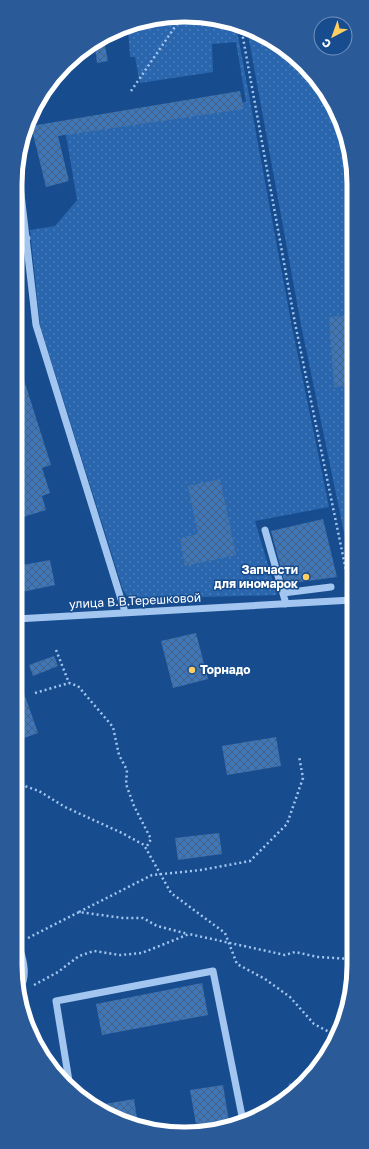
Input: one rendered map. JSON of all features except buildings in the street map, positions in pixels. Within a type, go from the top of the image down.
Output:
[{"type":"street","points":[[22,199],[36,325],[125,612]]},
{"type":"street","points":[[22,239],[27,238]]},
{"type":"street","points":[[265,530],[286,604]]},
{"type":"street","points":[[283,592],[331,587]]},
{"type":"street","name":"улица В.В.Терешковой","points":[[22,619],[347,600]]},
{"type":"street","points":[[22,957],[23,983]]},
{"type":"street","points":[[69,1078],[56,1001],[213,971],[242,1116]]},
{"type":"path","points":[[131,91],[178,22]]},
{"type":"path","points":[[242,33],[295,323],[347,572]]},
{"type":"path","points":[[56,650],[69,683]]},
{"type":"path","points":[[35,693],[69,683],[78,686],[113,727],[120,755],[127,770],[126,784],[134,806],[150,839],[146,848]]},
{"type":"path","points":[[22,942],[152,875],[201,870],[250,861],[287,824],[302,778],[299,756]]},
{"type":"path","points":[[22,785],[39,791],[65,808],[122,833],[144,845],[171,893],[225,933],[237,964],[265,979],[290,997],[314,1024],[332,1033]]},
{"type":"path","points":[[79,912],[123,918],[143,918],[157,926],[285,955],[295,952],[318,957],[347,959]]},
{"type":"path","points":[[33,986],[58,972],[79,956],[94,951],[120,955],[142,953],[189,934]]},
{"type":"shaded area","points":[[174,22],[195,22],[216,25],[237,31],[292,327],[329,507],[255,521],[277,595],[137,599],[127,596],[123,590],[40,325],[30,230],[55,226],[77,200],[65,129],[246,102],[236,42],[212,44],[213,72],[140,83],[135,57],[130,57],[128,32],[153,25]]},
{"type":"shaded area","points":[[248,35],[275,49],[292,62],[307,77],[320,94],[335,122],[346,163],[347,547],[301,325]]},
{"type":"place","name":"Запчасти для иномарок","points":[[306,577]]},
{"type":"place","name":"Торнадо","points":[[192,670]]}]
